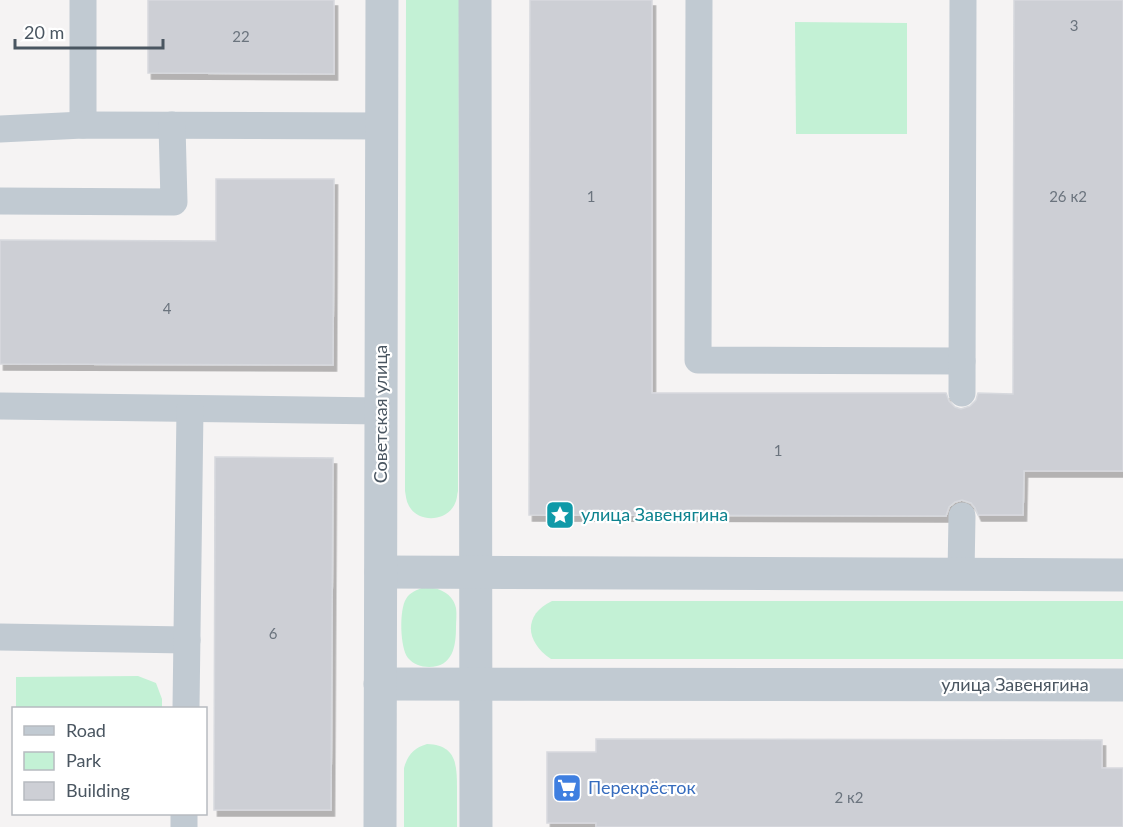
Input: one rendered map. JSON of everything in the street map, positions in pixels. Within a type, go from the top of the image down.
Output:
[{"type":"street","name":"Советская улица","points":[[380,827],[382,0]]},
{"type":"street","points":[[475,0],[476,827]]},
{"type":"street","points":[[381,573],[1123,575]]},
{"type":"street","name":"улица Завенягина","points":[[380,684],[1123,685]]},
{"type":"lane","points":[[83,0],[83,125]]},
{"type":"lane","points":[[699,0],[698,360],[962,361]]},
{"type":"lane","points":[[962,393],[963,0]]},
{"type":"lane","points":[[0,129],[83,125],[382,126]]},
{"type":"lane","points":[[0,201],[174,202],[172,125]]},
{"type":"lane","points":[[0,406],[381,411]]},
{"type":"lane","points":[[186,707],[190,409]]},
{"type":"lane","points":[[962,516],[962,574]]},
{"type":"lane","points":[[0,637],[187,640]]},
{"type":"green space","points":[[406,0],[459,0],[458,491],[452,508],[441,517],[434,518],[426,518],[414,512],[408,504],[405,491]]},
{"type":"green space","points":[[795,22],[907,23],[907,134],[796,134]]},
{"type":"green space","points":[[424,587],[434,588],[448,595],[452,598],[456,610],[455,641],[452,654],[443,663],[429,667],[417,665],[408,658],[403,646],[401,629],[402,611],[406,599]]},
{"type":"green space","points":[[552,601],[1123,601],[1123,659],[551,659],[536,645],[531,629],[536,614]]},
{"type":"green space","points":[[138,676],[156,683],[162,699],[162,707],[16,707],[16,677]]},
{"type":"green space","points":[[427,744],[444,748],[453,757],[457,779],[457,827],[404,827],[404,768],[412,752]]},
{"type":"building","points":[[148,0],[334,0],[334,74],[148,73]]},
{"type":"building","points":[[530,0],[652,0],[652,393],[946,393],[949,401],[961,409],[970,406],[976,400],[978,393],[1013,394],[1014,0],[1123,0],[1123,471],[1024,471],[1023,515],[978,515],[971,503],[962,500],[949,507],[946,516],[529,515]]},
{"type":"building","points":[[216,179],[334,179],[333,365],[0,364],[0,240],[216,241]]},
{"type":"building","points":[[215,457],[333,458],[331,810],[214,810]]},
{"type":"building","points":[[596,739],[1102,740],[1102,768],[1123,768],[1123,827],[596,827],[596,823],[547,823],[547,752],[596,752]]},
{"type":"place","name":"улица Завенягина","points":[[560,515]]},
{"type":"place","name":"Перекрёсток","points":[[567,788]]}]
